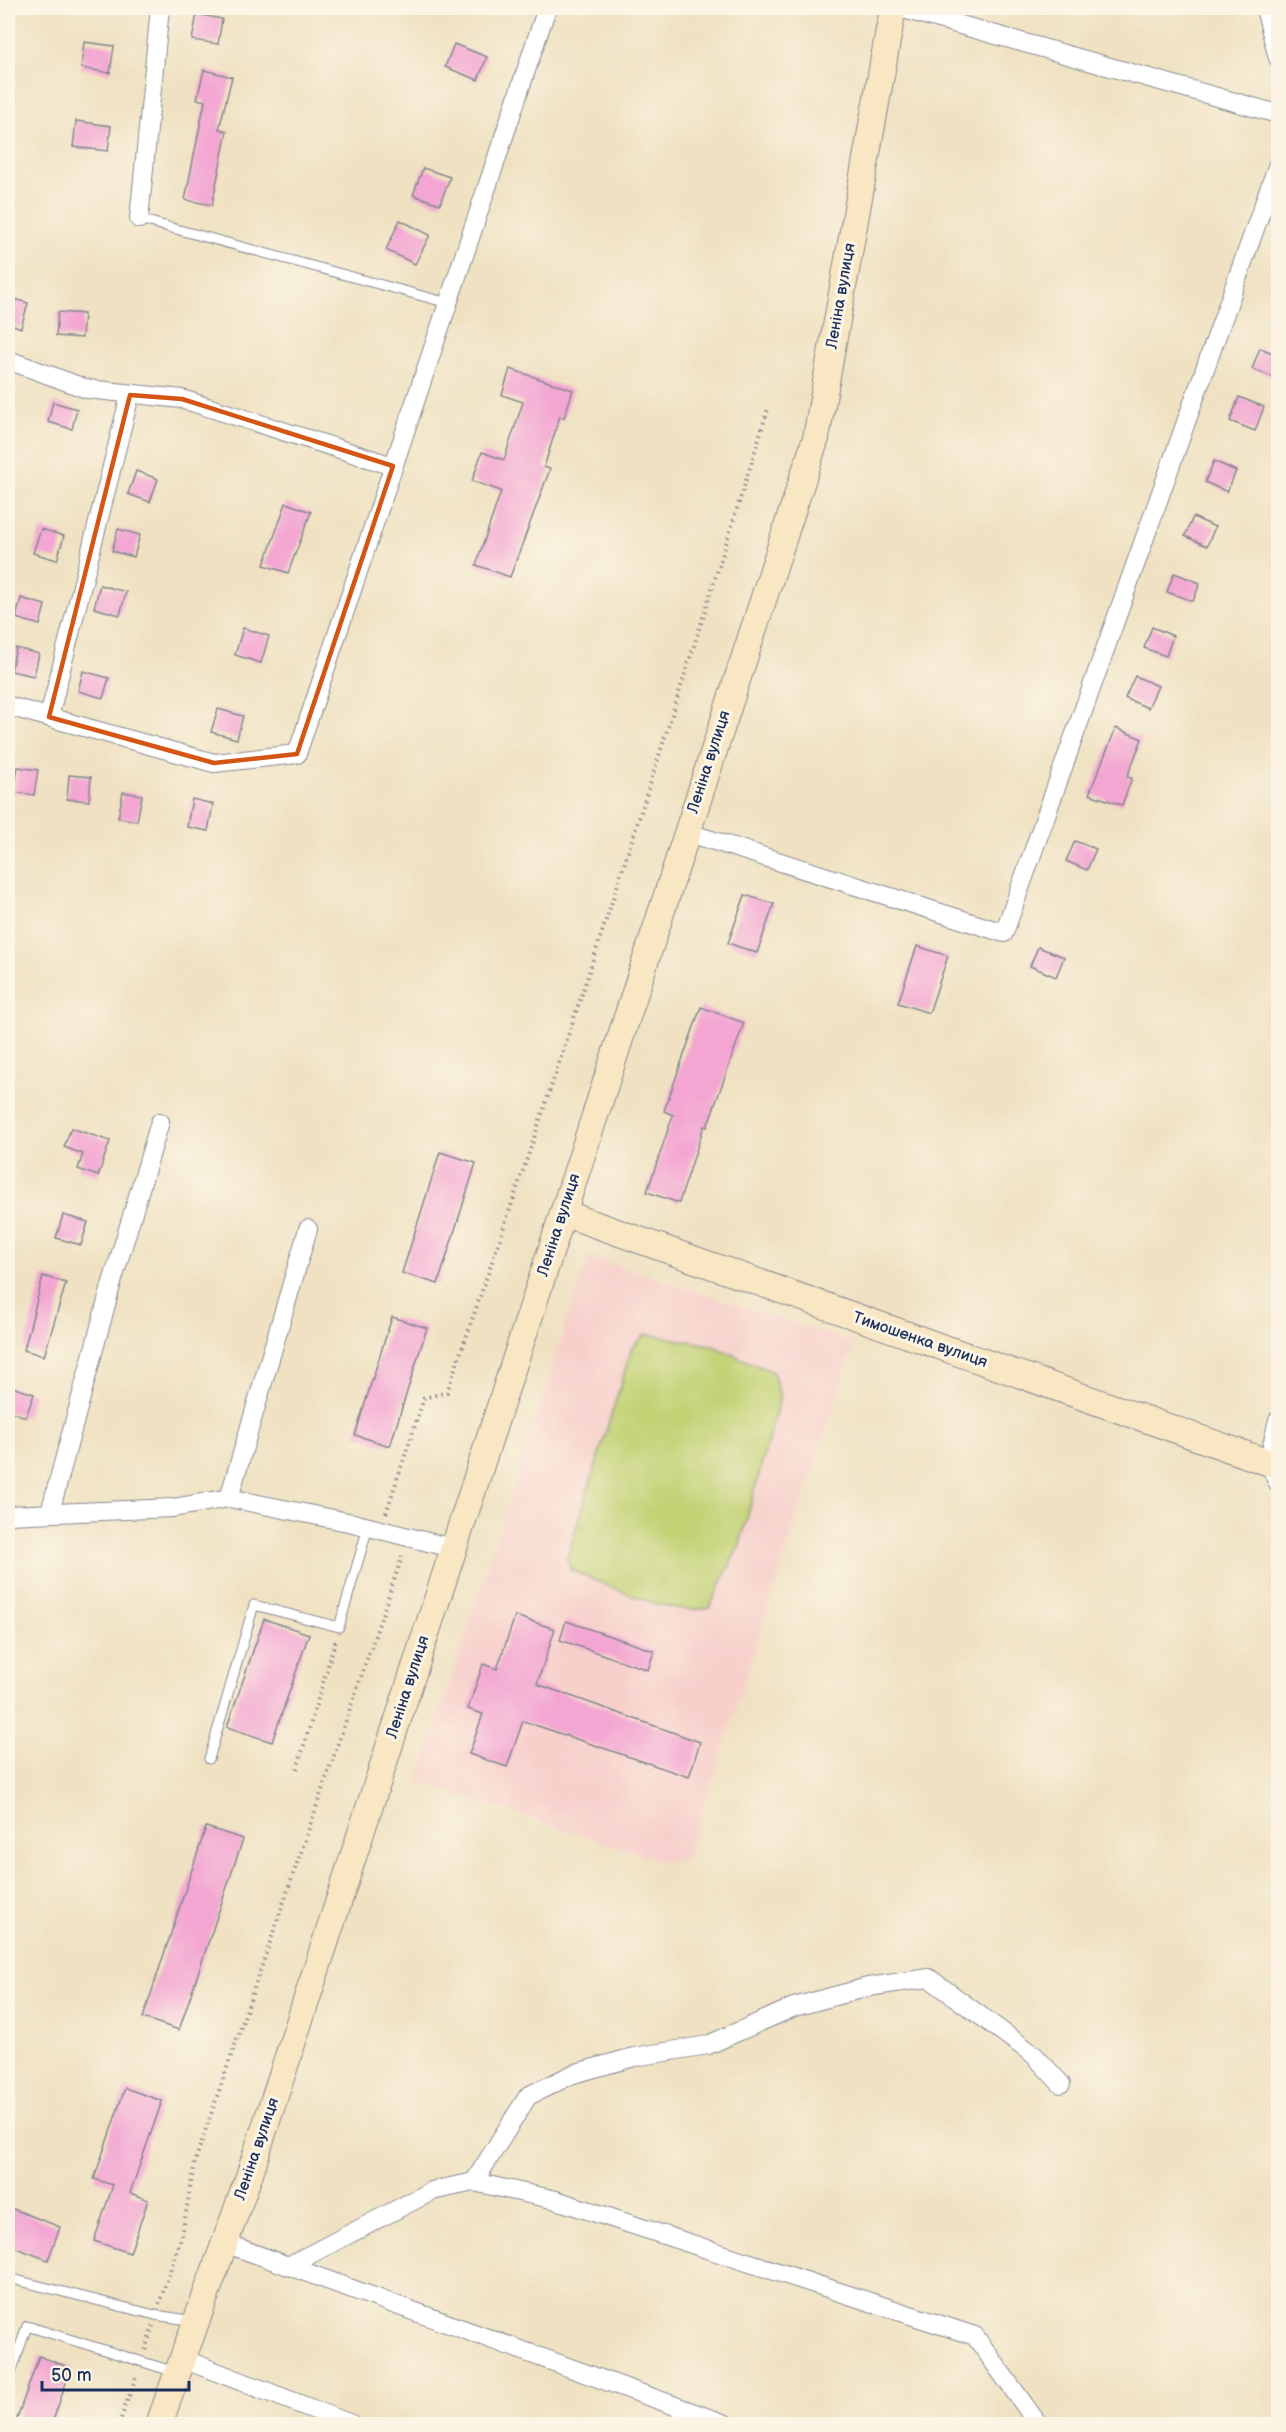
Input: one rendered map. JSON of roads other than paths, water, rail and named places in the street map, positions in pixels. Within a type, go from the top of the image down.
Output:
[{"type":"street","points":[[139,219],[160,8]]},
{"type":"street","points":[[8,706],[214,763],[297,754],[547,8]]},
{"type":"street","name":"Леніна вулиця","points":[[159,2424],[253,2164],[452,1548],[816,438],[893,8]]},
{"type":"street","points":[[900,8],[1278,114]]},
{"type":"street","points":[[1265,8],[1278,58]]},
{"type":"street","points":[[686,832],[1004,933],[1278,164]]},
{"type":"street","points":[[8,360],[87,389],[182,399],[393,466]]},
{"type":"street","points":[[49,717],[130,395]]},
{"type":"street","points":[[50,1512],[111,1286],[160,1122]]},
{"type":"street","name":"Тимошенка вулиця","points":[[562,1213],[1275,1470]]},
{"type":"street","points":[[229,1498],[308,1229]]},
{"type":"street","points":[[1275,1470],[1278,1420]]},
{"type":"street","points":[[8,1515],[173,1508],[229,1498],[374,1528],[452,1548]]},
{"type":"street","points":[[474,2182],[528,2096],[573,2074],[634,2057],[708,2045],[794,2007],[868,1987],[929,1978],[964,2001],[1034,2055],[1061,2084]]},
{"type":"street","points":[[288,2266],[432,2191],[474,2182],[556,2199],[975,2336],[1038,2424]]},
{"type":"street","points":[[225,2243],[724,2424]]},
{"type":"street","points":[[180,2366],[351,2424]]},
{"type":"lane","points":[[139,219],[448,303]]},
{"type":"lane","points":[[209,1759],[254,1605],[339,1627],[374,1528]]},
{"type":"lane","points":[[8,2278],[155,2316],[196,2322]]},
{"type":"lane","points":[[8,2382],[27,2326],[141,2361],[180,2366]]}]
